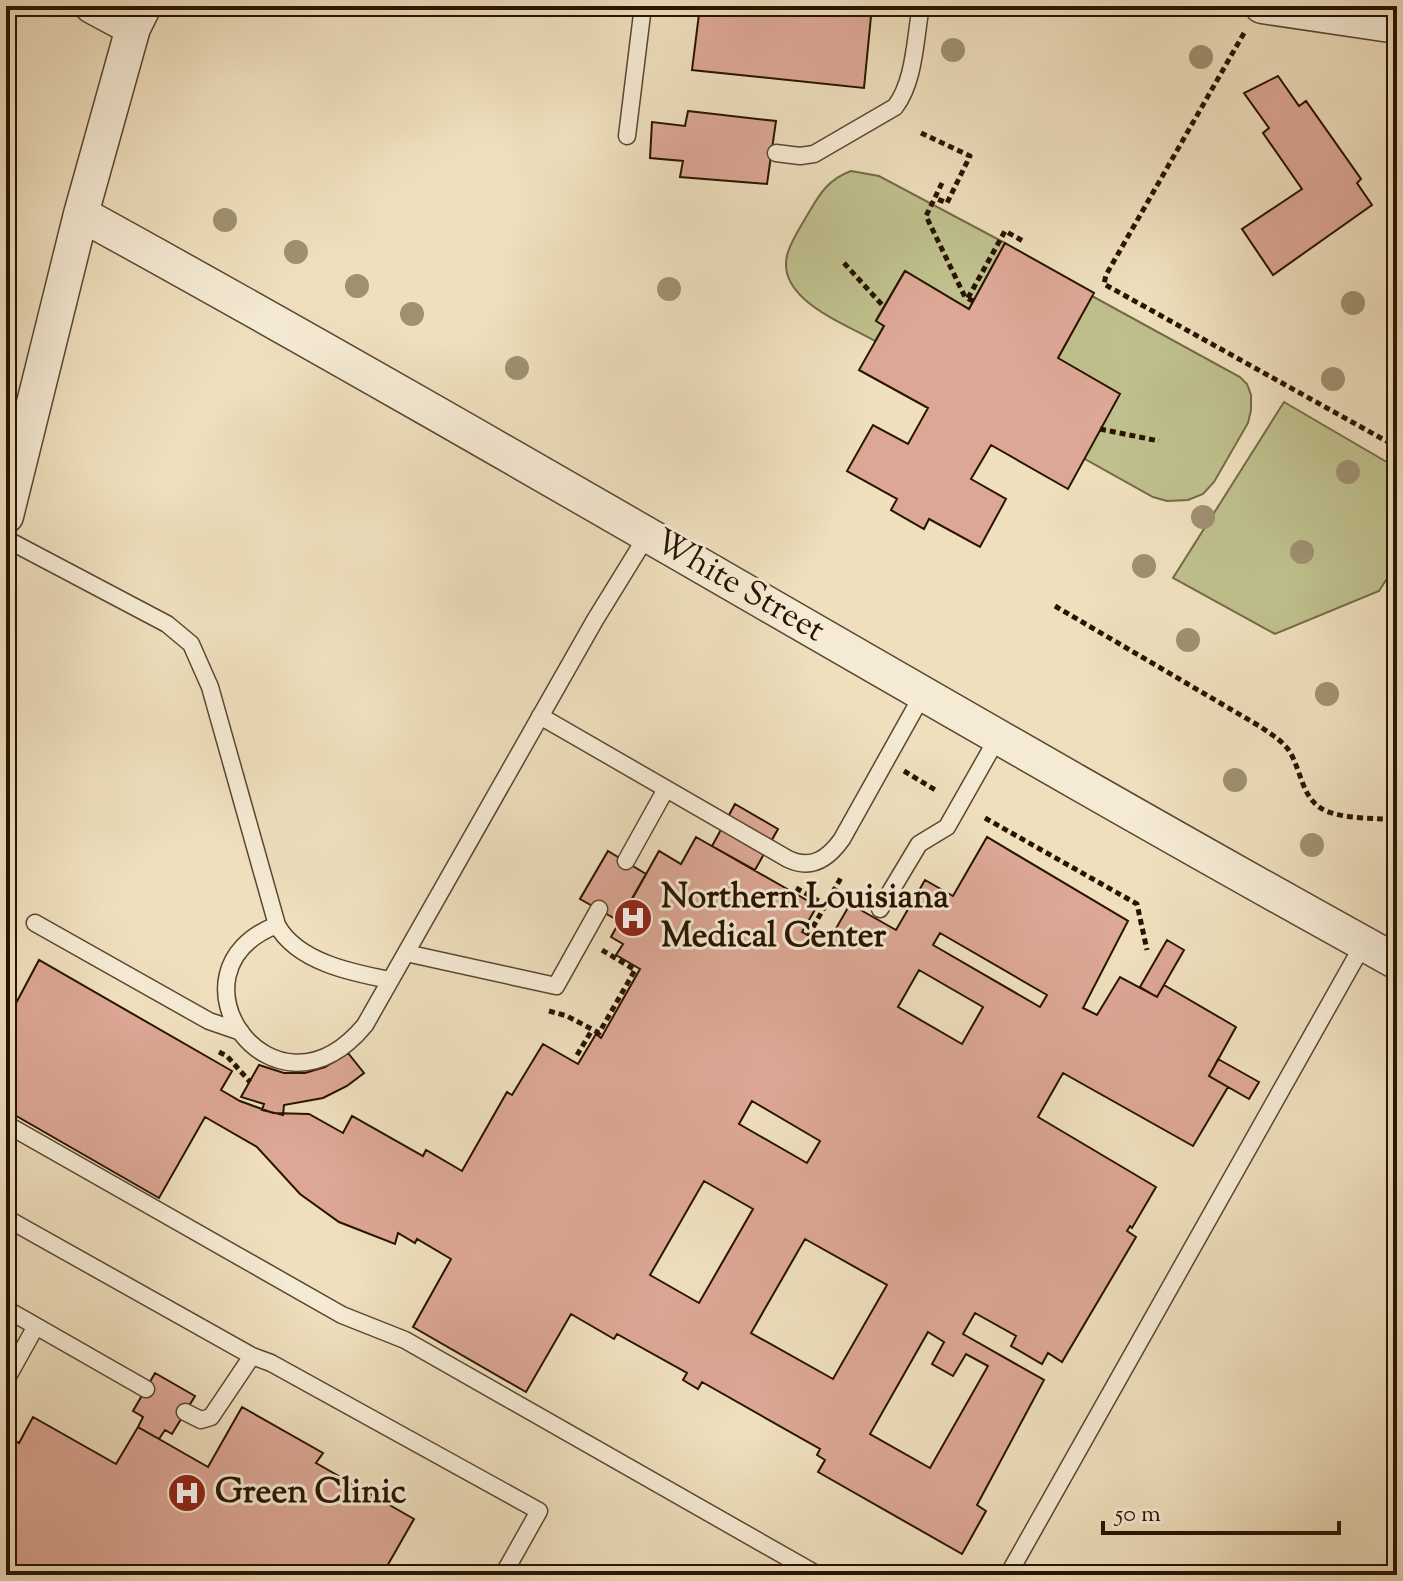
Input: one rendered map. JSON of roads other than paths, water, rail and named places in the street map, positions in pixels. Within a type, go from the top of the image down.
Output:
[{"type":"street","points":[[6,516],[81,214],[139,17],[92,6]]},
{"type":"street","points":[[1254,17],[1397,26]]},
{"type":"street","name":"White Street","points":[[81,214],[648,534],[998,737],[1388,952]]},
{"type":"lane","points":[[627,136],[643,6]]},
{"type":"lane","points":[[776,153],[814,154],[895,107],[908,77],[921,6]]},
{"type":"lane","points":[[277,925],[252,936],[234,960],[229,974],[227,1002],[231,1018],[252,1046],[281,1061],[291,1064],[323,1058],[337,1051],[359,1032],[648,534]]},
{"type":"lane","points":[[6,539],[167,624],[191,644],[210,687],[277,925],[292,943],[322,961],[390,980]]},
{"type":"lane","points":[[540,716],[788,859],[809,865],[834,850],[842,839],[923,694]]},
{"type":"lane","points":[[880,909],[919,844],[947,827],[998,737]]},
{"type":"lane","points":[[626,861],[666,789]]},
{"type":"lane","points":[[406,953],[556,986],[599,909]]},
{"type":"lane","points":[[35,923],[209,1021],[241,1032]]},
{"type":"lane","points":[[1008,1575],[1388,952]]},
{"type":"lane","points":[[6,1124],[342,1315],[405,1340],[818,1575]]},
{"type":"lane","points":[[6,1218],[252,1356],[271,1363],[539,1511],[503,1575]]},
{"type":"lane","points":[[6,1309],[146,1389]]},
{"type":"lane","points":[[6,1380],[36,1326]]},
{"type":"lane","points":[[185,1412],[201,1420],[211,1417],[252,1356]]},
{"type":"place","name":"Northern Louisiana Medical Center","points":[[633,918]]},
{"type":"place","name":"Green Clinic","points":[[187,1493]]}]
